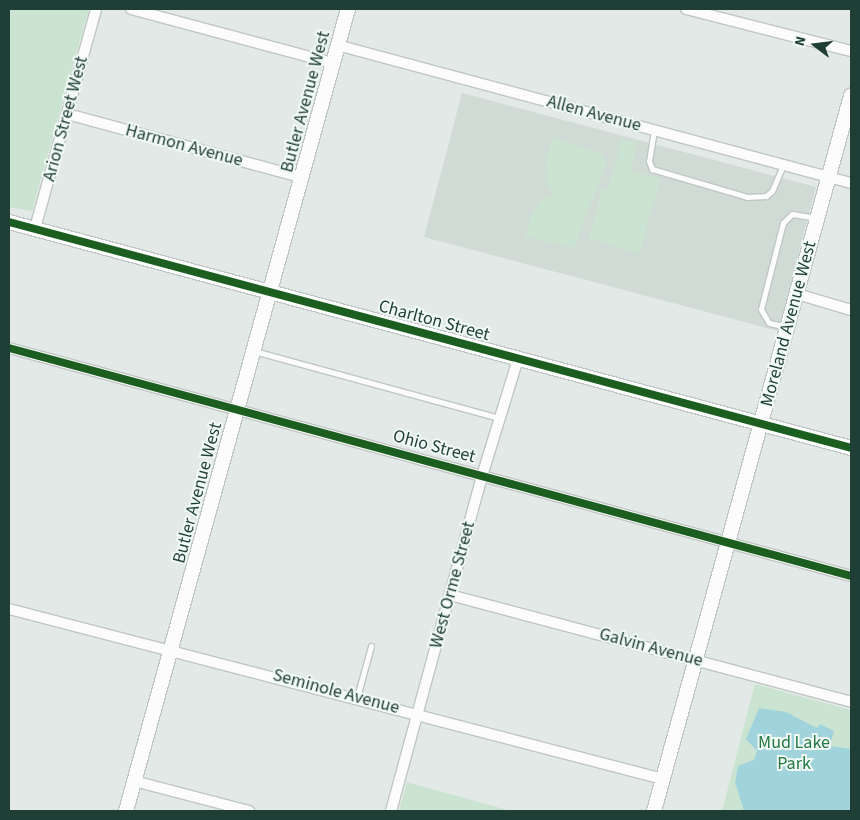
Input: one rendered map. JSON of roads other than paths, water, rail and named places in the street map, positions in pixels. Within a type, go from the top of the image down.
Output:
[{"type":"street","name":"Arion Street West","points":[[35,228],[96,9]]},
{"type":"street","points":[[131,9],[333,63]]},
{"type":"street","name":"Butler Avenue West","points":[[126,811],[348,9]]},
{"type":"street","points":[[686,9],[851,51]]},
{"type":"street","name":"Allen Avenue","points":[[337,45],[851,184]]},
{"type":"street","name":"Moreland Avenue West","points":[[654,811],[851,96]]},
{"type":"street","name":"Harmon Avenue","points":[[67,114],[301,177]]},
{"type":"street","name":"Charlton Street","points":[[9,222],[851,448]]},
{"type":"street","points":[[798,294],[851,310]]},
{"type":"street","name":"Ohio Street","points":[[9,348],[851,576]]},
{"type":"street","name":"West Orme Street","points":[[391,811],[419,714],[482,476],[518,359]]},
{"type":"street","name":"Galvin Avenue","points":[[450,595],[851,702]]},
{"type":"street","name":"Seminole Avenue","points":[[9,609],[357,697],[663,779]]},
{"type":"street","points":[[134,780],[249,811]]},
{"type":"lane","points":[[654,130],[649,161],[652,169],[747,198],[766,196],[772,191],[783,165]]},
{"type":"lane","points":[[788,328],[768,323],[762,315],[760,302],[785,219],[798,213],[818,218]]},
{"type":"lane","points":[[253,351],[500,418]]},
{"type":"lane","points":[[357,697],[371,646]]},
{"type":"water","name":"Mud Lake Park","points":[[759,708],[786,712],[817,728],[820,724],[834,731],[830,746],[851,749],[851,811],[744,811],[735,782],[738,766],[754,760],[757,751],[746,739]]}]
